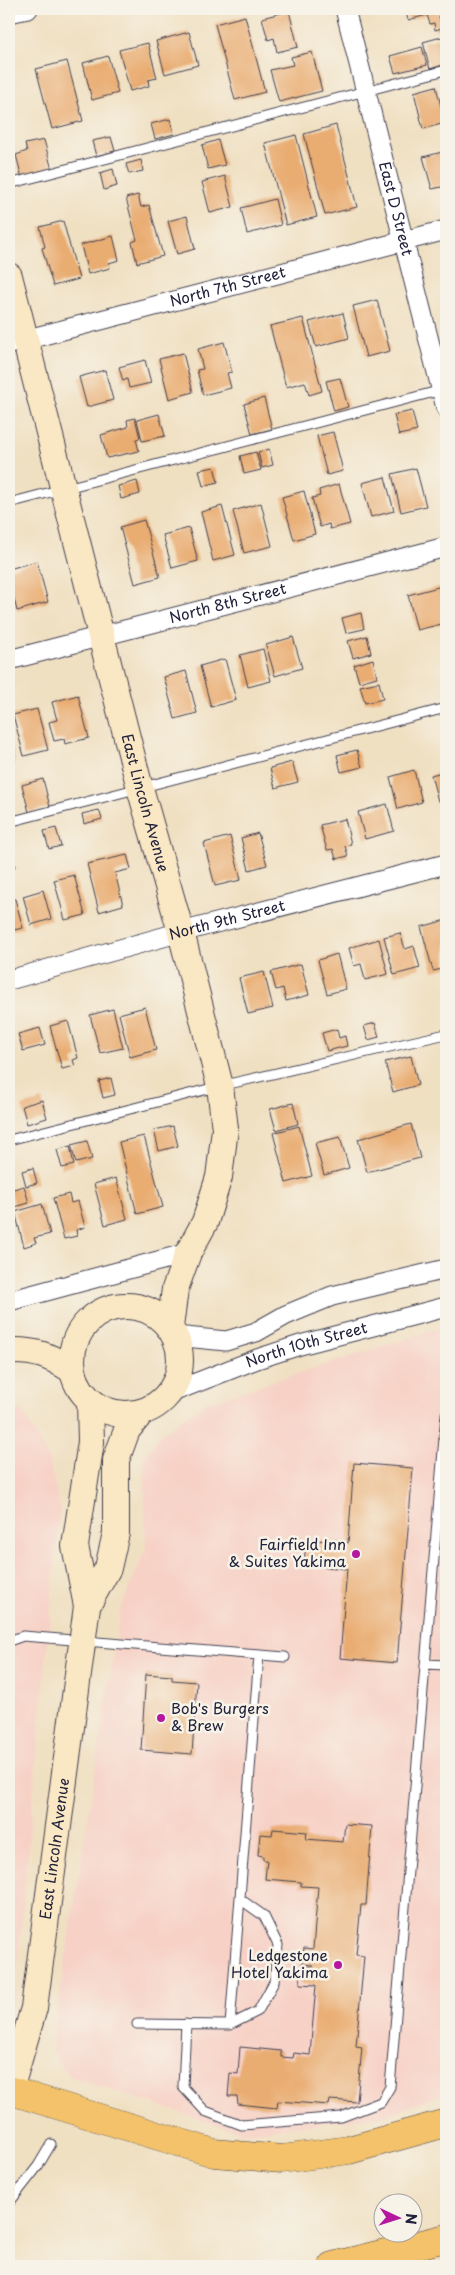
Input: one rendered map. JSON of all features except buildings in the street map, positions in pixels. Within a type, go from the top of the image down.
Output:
[{"type":"highway","points":[[10,2092],[214,2153],[282,2159],[349,2150],[446,2123]]},
{"type":"highway","points":[[332,2266],[446,2238]]},
{"type":"street","points":[[9,14],[28,9]]},
{"type":"street","name":"East D Street","points":[[345,9],[445,402]]},
{"type":"street","name":"North 7th Street","points":[[17,342],[446,230]]},
{"type":"street","name":"East Lincoln Avenue","points":[[9,276],[17,342],[63,489],[140,788],[181,932],[220,1086],[225,1129],[219,1177],[204,1222],[188,1253],[175,1289],[172,1332]]},
{"type":"street","name":"North 8th Street","points":[[9,660],[446,547]]},
{"type":"street","name":"North 9th Street","points":[[9,980],[181,932],[446,864]]},
{"type":"street","points":[[9,1301],[188,1253]]},
{"type":"street","name":"North 10th Street","points":[[172,1332],[226,1341],[256,1332],[286,1315],[332,1296],[446,1269]]},
{"type":"street","points":[[122,1306],[140,1307],[157,1315],[172,1332],[180,1350],[180,1365],[177,1380],[170,1392],[158,1404],[142,1412],[124,1415],[106,1411],[90,1402],[79,1388],[72,1370],[72,1352],[78,1335],[89,1320],[104,1310],[122,1306]]},
{"type":"street","name":"North 10th Street","points":[[170,1392],[291,1348],[446,1307]]},
{"type":"street","points":[[9,1351],[23,1350],[49,1355],[72,1370]]},
{"type":"street","name":"East Lincoln Avenue","points":[[10,2092],[34,2008],[82,1642],[86,1606],[75,1546],[90,1442],[90,1402]]},
{"type":"street","name":"East Lincoln Avenue","points":[[86,1606],[108,1568],[116,1533],[116,1460],[127,1430],[142,1412]]},
{"type":"lane","points":[[9,184],[446,70]]},
{"type":"lane","points":[[9,503],[445,402]]},
{"type":"lane","points":[[9,822],[446,708]]},
{"type":"lane","points":[[9,1140],[220,1086],[446,1034]]},
{"type":"lane","points":[[186,2024],[183,2087],[205,2111],[242,2125],[341,2117],[381,2102],[390,2087],[446,1414]]},
{"type":"lane","points":[[9,1641],[23,1636],[284,1657]]},
{"type":"lane","points":[[230,2025],[259,1655]]},
{"type":"lane","points":[[425,1664],[446,1665]]},
{"type":"lane","points":[[137,2024],[230,2025],[258,2011],[274,1982],[278,1945],[264,1916],[240,1899]]},
{"type":"lane","points":[[9,2202],[38,2166],[51,2144]]},
{"type":"shaded area","points":[[446,1326],[446,2092],[387,2115],[242,2133],[71,2077],[51,2052],[121,1608],[146,1548],[144,1459],[159,1436],[203,1404]]},
{"type":"shaded area","points":[[9,1405],[23,1413],[49,1459],[60,1509],[14,2000],[9,2017]]},
{"type":"place","name":"Fairfield Inn & Suites Yakima","points":[[356,1554]]},
{"type":"place","name":"Bob's Burgers & Brew","points":[[161,1718]]},
{"type":"place","name":"Ledgestone Hotel Yakima","points":[[338,1965]]}]
